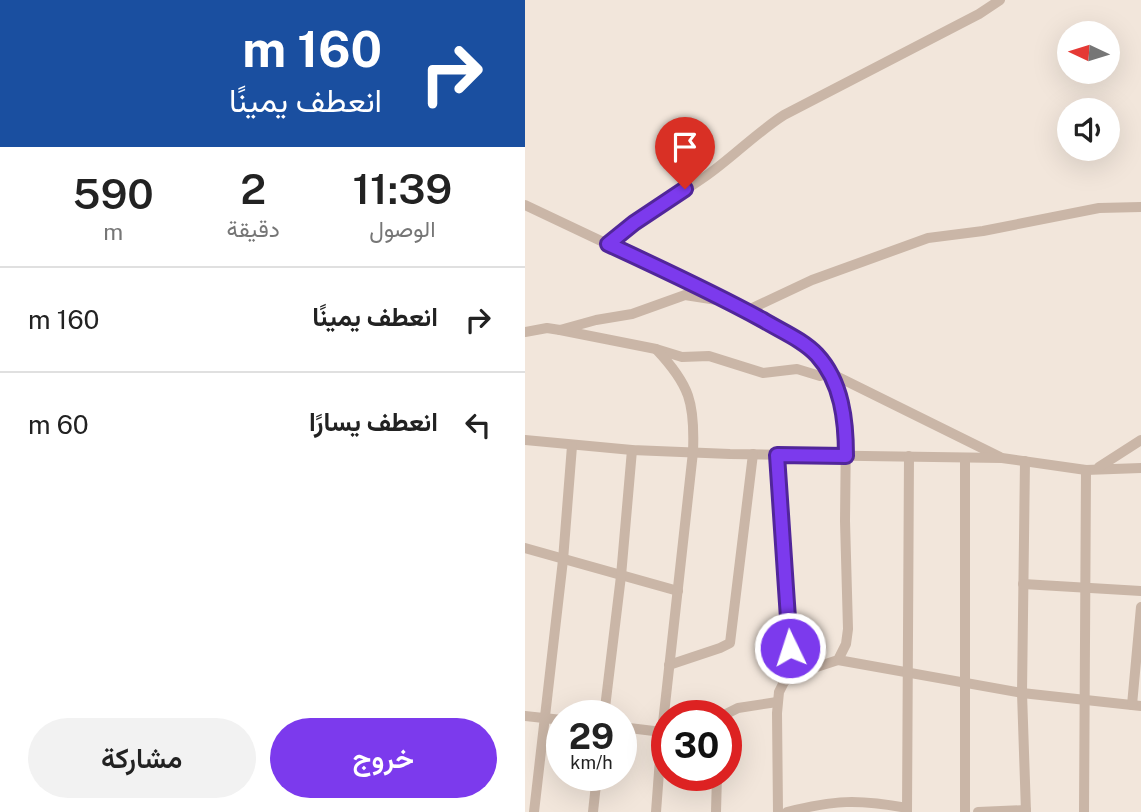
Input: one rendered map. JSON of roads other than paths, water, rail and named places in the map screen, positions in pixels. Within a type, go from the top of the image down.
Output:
[{"type":"street","points":[[608,244],[634,223],[707,175],[767,126],[979,14],[1000,0]]},
{"type":"street","points":[[525,205],[730,302],[805,344],[830,373],[843,409],[846,430],[848,629],[846,644],[838,660]]},
{"type":"street","points":[[746,311],[812,280],[927,238],[983,231],[1099,208],[1141,207]]},
{"type":"street","points":[[560,330],[632,314],[685,295],[730,302]]},
{"type":"street","points":[[525,332],[547,328],[560,330],[656,349],[682,357],[709,356],[763,373],[797,369],[820,376],[830,373],[1002,458]]},
{"type":"street","points":[[656,349],[677,371],[694,415],[666,700]]},
{"type":"street","points":[[525,440],[632,450],[1002,458],[1091,469],[1141,468]]},
{"type":"street","points":[[1091,469],[1141,440]]},
{"type":"street","points":[[534,812],[563,561],[572,446]]},
{"type":"street","points":[[606,700],[621,576],[632,450]]},
{"type":"street","points":[[669,665],[730,643],[753,454]]},
{"type":"street","points":[[777,455],[792,675]]},
{"type":"street","points":[[787,812],[829,802],[847,807],[876,803],[907,810],[909,456]]},
{"type":"street","points":[[965,457],[965,812]]},
{"type":"street","points":[[978,812],[1025,811],[1025,461]]},
{"type":"street","points":[[1084,812],[1084,587],[1091,469]]},
{"type":"street","points":[[525,548],[678,592]]},
{"type":"street","points":[[1023,584],[1141,591]]},
{"type":"street","points":[[778,812],[777,702],[784,682],[792,675],[838,660],[1023,693],[1137,705],[1141,607]]},
{"type":"street","points":[[742,707],[777,702]]},
{"type":"street","points":[[525,716],[545,718]]},
{"type":"street","points":[[593,812],[595,791]]},
{"type":"street","points":[[656,812],[658,791]]},
{"type":"street","points":[[716,812],[717,791]]}]
